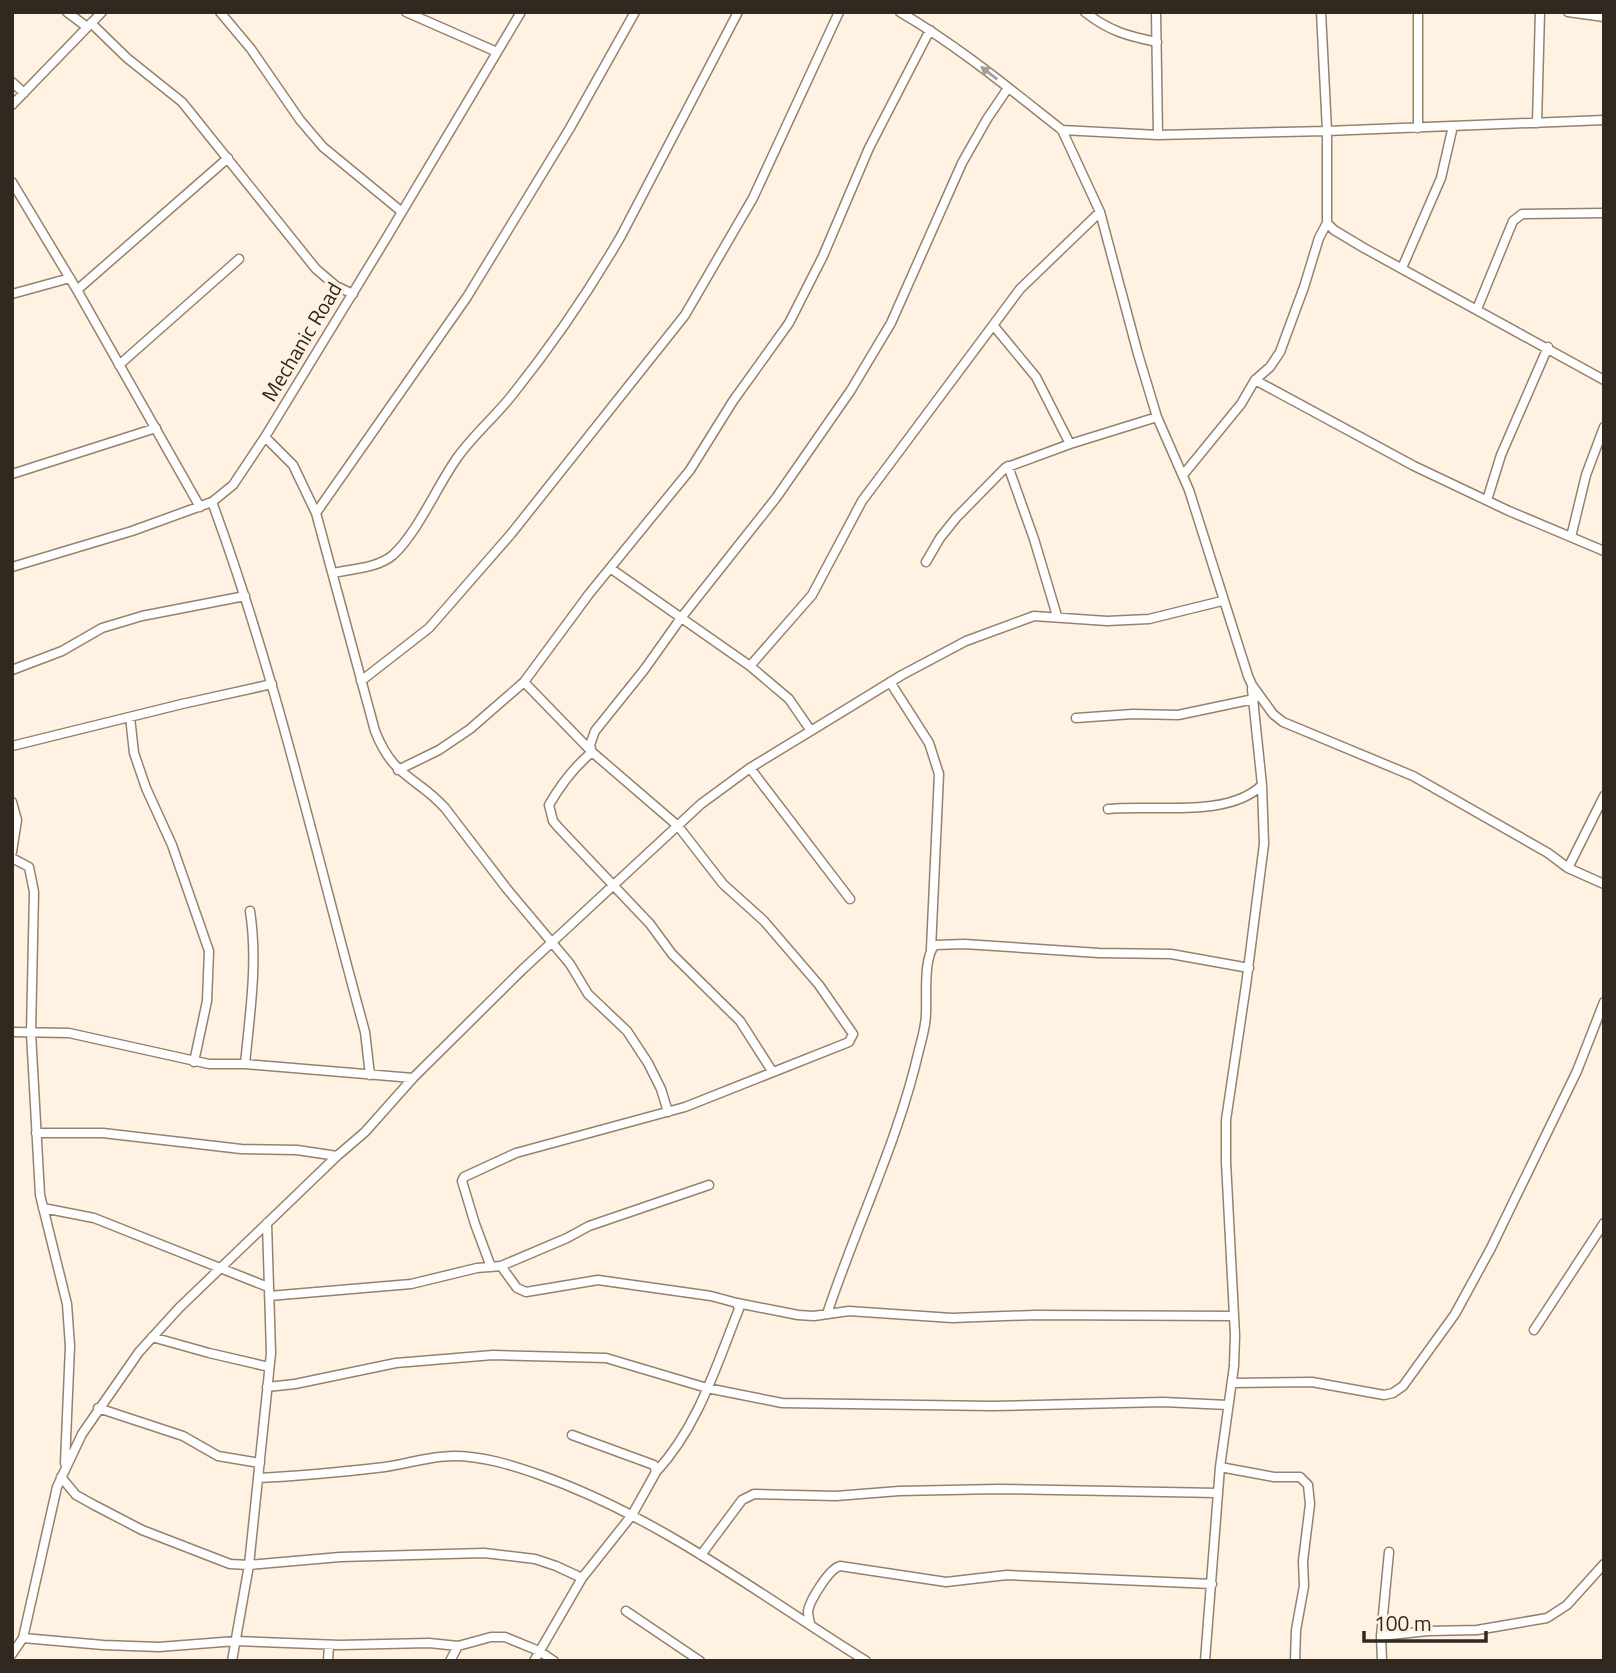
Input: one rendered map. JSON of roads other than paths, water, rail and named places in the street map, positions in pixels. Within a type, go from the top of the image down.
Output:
[{"type":"street","points":[[67,12],[89,25],[182,102],[316,269],[336,286],[353,294]]},
{"type":"street","points":[[12,105],[102,12]]},
{"type":"street","points":[[220,12],[251,49],[300,120],[323,147],[402,212]]},
{"type":"street","points":[[406,12],[497,52]]},
{"type":"street","name":"Mechanic Road","points":[[12,567],[132,531],[200,507],[212,502],[233,485],[353,294],[521,12]]},
{"type":"street","points":[[316,513],[467,297],[570,128],[635,12]]},
{"type":"street","points":[[332,573],[379,563],[400,548],[458,457],[552,343],[621,236],[738,12]]},
{"type":"street","points":[[361,681],[429,628],[511,534],[685,316],[753,198],[839,12]]},
{"type":"street","points":[[900,12],[930,30],[1062,130],[1100,212],[1157,417],[1183,475],[1252,685],[1262,785],[1264,844],[1226,1120],[1234,1316],[1232,1383],[1220,1467],[1205,1661]]},
{"type":"street","points":[[1085,12],[1104,27],[1133,38],[1157,42]]},
{"type":"street","points":[[1156,12],[1158,135]]},
{"type":"street","points":[[1183,475],[1241,404],[1255,380],[1270,367],[1279,352],[1319,238],[1327,223],[1321,12]]},
{"type":"street","points":[[1418,12],[1418,128]]},
{"type":"street","points":[[1537,123],[1540,12]]},
{"type":"street","points":[[1567,12],[1604,17]]},
{"type":"street","points":[[398,770],[439,750],[470,729],[524,682],[610,568],[690,470],[733,401],[789,323],[823,256],[875,136],[930,30]]},
{"type":"street","points":[[12,82],[24,93]]},
{"type":"street","points":[[592,752],[590,745],[595,731],[776,498],[850,390],[891,323],[962,163],[987,119],[1009,88]]},
{"type":"street","points":[[1062,130],[1158,135],[1604,120]]},
{"type":"street","points":[[1402,268],[1441,178],[1453,126]]},
{"type":"street","points":[[77,290],[228,158]]},
{"type":"street","points":[[12,183],[77,290],[200,507]]},
{"type":"street","points":[[750,666],[812,595],[862,501],[1020,289],[1077,231],[1100,212]]},
{"type":"street","points":[[1477,309],[1517,216],[1604,213]]},
{"type":"street","points":[[1327,223],[1334,230],[1604,380]]},
{"type":"street","points":[[119,365],[239,259]]},
{"type":"street","points":[[12,294],[70,278]]},
{"type":"street","points":[[993,326],[1036,377],[1070,444]]},
{"type":"street","points":[[1487,500],[1501,455],[1548,347]]},
{"type":"street","points":[[1255,380],[1413,466],[1604,551]]},
{"type":"street","points":[[926,562],[956,518],[998,472],[1070,444],[1157,417]]},
{"type":"street","points":[[1571,537],[1586,475],[1604,427]]},
{"type":"street","points":[[12,474],[156,428]]},
{"type":"street","points":[[265,437],[293,465],[316,513],[381,746],[398,770],[434,796],[445,808],[507,890],[570,964],[588,994],[627,1031],[653,1071],[667,1112]]},
{"type":"street","points":[[1008,467],[1034,539],[1056,616]]},
{"type":"street","points":[[212,502],[272,684],[365,1032],[370,1075]]},
{"type":"street","points":[[610,568],[750,666],[789,699],[811,731]]},
{"type":"street","points":[[12,670],[62,651],[102,628],[142,616],[245,596]]},
{"type":"street","points":[[12,1654],[23,1638],[47,1528],[63,1473],[98,1408],[152,1337],[267,1223],[365,1132],[413,1078],[551,943],[701,804],[750,768],[890,682],[966,641],[1034,616],[1107,621],[1149,619],[1223,601]]},
{"type":"street","points":[[491,1267],[462,1181],[464,1177],[516,1153],[685,1107],[772,1071],[829,1052],[849,1042],[853,1034],[819,985],[764,922],[723,884],[678,825],[592,752],[524,682]]},
{"type":"street","points":[[827,1314],[843,1265],[881,1174],[918,1054],[926,1017],[939,774],[929,743],[890,682]]},
{"type":"street","points":[[12,746],[272,684]]},
{"type":"street","points":[[1252,685],[1273,714],[1283,722],[1413,776],[1548,853],[1568,868],[1604,884]]},
{"type":"street","points":[[1076,718],[1133,714],[1178,715],[1254,699]]},
{"type":"street","points":[[130,717],[134,753],[146,788],[172,845],[209,951],[207,1001],[194,1062]]},
{"type":"street","points":[[592,752],[576,765],[558,787],[549,805],[553,821],[650,924],[672,954],[740,1021],[772,1071]]},
{"type":"street","points":[[750,768],[850,899]]},
{"type":"street","points":[[1108,809],[1191,808],[1247,798],[1262,785]]},
{"type":"street","points":[[1568,868],[1604,796]]},
{"type":"street","points":[[12,802],[16,820],[12,852]]},
{"type":"street","points":[[12,858],[29,867],[34,892],[31,1033],[40,1195],[67,1304],[70,1346],[63,1473],[76,1495],[142,1530],[230,1564],[249,1565],[340,1557],[484,1553],[534,1559],[582,1578]]},
{"type":"street","points":[[245,1064],[255,969],[250,911]]},
{"type":"street","points":[[931,950],[943,944],[964,944],[1099,953],[1160,954],[1249,968]]},
{"type":"street","points":[[1232,1383],[1312,1382],[1384,1395],[1403,1386],[1455,1314],[1491,1248],[1577,1071],[1604,1002]]},
{"type":"street","points":[[12,1032],[69,1033],[209,1064],[245,1064],[413,1078]]},
{"type":"street","points":[[36,1133],[103,1133],[241,1149],[296,1150],[337,1156]]},
{"type":"street","points":[[269,1296],[411,1284],[501,1266],[568,1238],[589,1226],[709,1185]]},
{"type":"street","points":[[43,1208],[94,1218],[268,1287]]},
{"type":"street","points":[[232,1661],[249,1565],[269,1367],[267,1223]]},
{"type":"street","points":[[1534,1330],[1604,1223]]},
{"type":"street","points":[[501,1266],[517,1288],[526,1292],[598,1280],[711,1296],[798,1315],[853,1311],[952,1318],[1035,1315],[1234,1316]]},
{"type":"street","points":[[534,1661],[582,1578],[632,1515],[656,1472],[679,1445],[707,1388],[738,1309],[737,1303]]},
{"type":"street","points":[[152,1337],[269,1367]]},
{"type":"street","points":[[267,1387],[295,1384],[396,1363],[493,1355],[606,1358],[707,1388],[768,1401],[796,1403],[992,1406],[1163,1402],[1228,1405]]},
{"type":"street","points":[[98,1408],[183,1436],[218,1456],[260,1464]]},
{"type":"street","points":[[572,1434],[654,1465],[656,1472]]},
{"type":"street","points":[[258,1478],[311,1476],[452,1456],[514,1466],[565,1484],[632,1515],[810,1623],[866,1661]]},
{"type":"street","points":[[1220,1467],[1283,1478],[1300,1477],[1308,1485],[1310,1504],[1303,1561],[1304,1586],[1296,1630],[1295,1661]]},
{"type":"street","points":[[701,1555],[742,1500],[754,1494],[836,1496],[998,1489],[1218,1493]]},
{"type":"street","points":[[1382,1661],[1381,1636],[1389,1552]]},
{"type":"street","points":[[1381,1636],[1429,1630],[1489,1629],[1547,1618],[1567,1605],[1604,1564]]},
{"type":"street","points":[[810,1623],[808,1611],[811,1605],[831,1570],[840,1566],[946,1582],[1007,1575],[1212,1584]]},
{"type":"street","points":[[626,1611],[700,1661]]},
{"type":"street","points":[[23,1638],[159,1647],[236,1641],[329,1645],[429,1643],[457,1646],[491,1637],[505,1637],[539,1651],[554,1661]]},
{"type":"street","points":[[328,1661],[329,1645]]},
{"type":"street","points":[[450,1661],[457,1646]]}]
